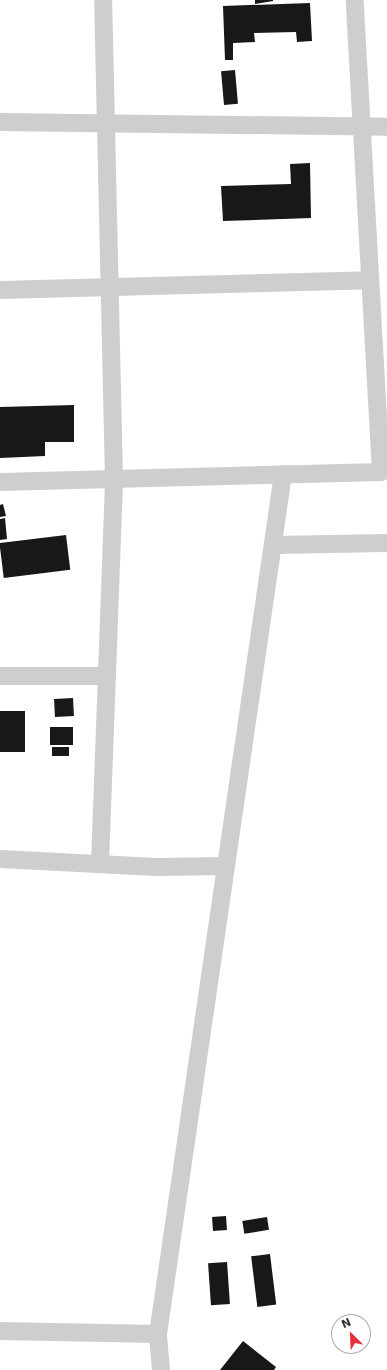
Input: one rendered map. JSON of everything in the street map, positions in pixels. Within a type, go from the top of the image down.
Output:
[{"type":"street","points":[[100,864],[114,479],[102,0]]},
{"type":"street","points":[[0,482],[381,472],[380,341],[370,280],[355,0]]},
{"type":"street","points":[[0,122],[387,128]]},
{"type":"street","points":[[0,290],[370,280]]},
{"type":"street","points":[[161,1370],[158,1334],[283,474]]},
{"type":"street","points":[[273,545],[387,543]]},
{"type":"street","points":[[0,676],[107,676]]},
{"type":"street","points":[[0,859],[100,864],[226,866]]},
{"type":"street","points":[[0,1331],[158,1334]]},
{"type":"building","points":[[255,0],[273,0],[273,1],[255,4]]},
{"type":"building","points":[[310,3],[312,41],[297,42],[296,32],[254,33],[255,42],[233,43],[233,60],[225,60],[223,6]]},
{"type":"building","points":[[235,70],[238,104],[224,105],[221,71]]},
{"type":"building","points":[[310,163],[311,218],[223,221],[221,186],[291,184],[290,164]]},
{"type":"building","points":[[74,405],[74,442],[45,442],[45,456],[0,458],[0,407]]},
{"type":"building","points":[[3,504],[6,516],[0,517],[0,505]]},
{"type":"building","points":[[5,518],[7,539],[0,540],[0,519]]},
{"type":"building","points":[[66,535],[70,570],[4,578],[0,543]]},
{"type":"building","points":[[73,698],[74,716],[55,717],[54,699]]},
{"type":"building","points":[[0,711],[25,711],[25,752],[0,752]]},
{"type":"building","points":[[50,727],[73,727],[73,745],[50,745]]},
{"type":"building","points":[[52,747],[69,747],[69,756],[52,756]]},
{"type":"building","points":[[226,1216],[227,1230],[213,1231],[212,1217]]},
{"type":"building","points":[[267,1217],[269,1230],[244,1234],[242,1221]]},
{"type":"building","points":[[270,1254],[276,1305],[257,1307],[251,1256]]},
{"type":"building","points":[[227,1262],[230,1304],[211,1305],[208,1263]]},
{"type":"building","points":[[243,1341],[276,1367],[274,1370],[220,1370]]}]
